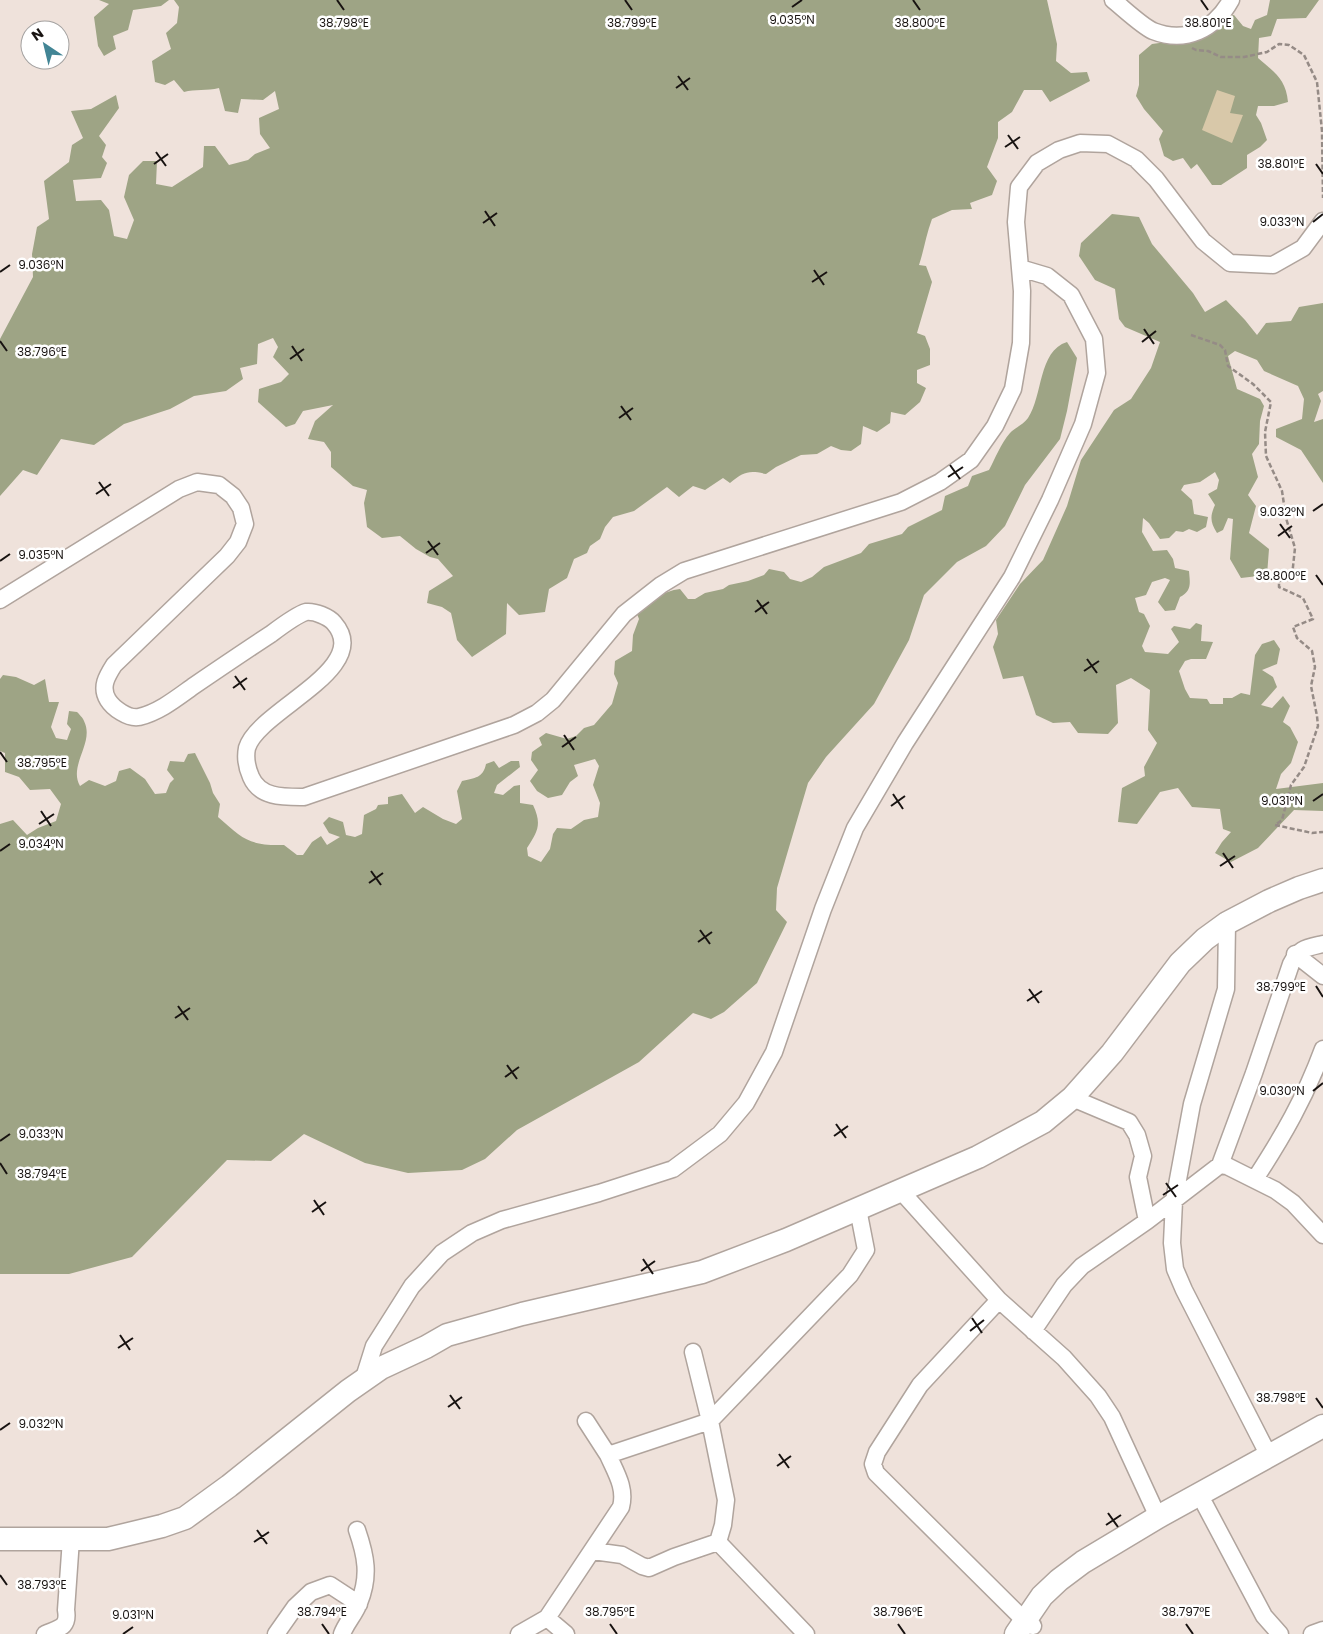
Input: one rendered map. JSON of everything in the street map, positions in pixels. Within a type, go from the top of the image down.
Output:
[{"type":"street","points":[[1113,0],[1152,30],[1176,36],[1200,32],[1224,13],[1231,0]]},
{"type":"street","points":[[0,600],[179,489],[197,482],[219,486],[233,496],[241,508],[245,524],[238,542],[227,556],[114,665],[104,680],[106,698],[117,711],[138,717],[164,707],[285,624],[307,612],[322,615],[333,621],[341,633],[342,648],[337,662],[326,674],[256,733],[248,747],[246,763],[251,779],[259,789],[278,796],[304,797],[514,725],[536,713],[563,690],[624,614],[661,585],[684,571],[901,502],[940,482],[970,460],[995,426],[1013,388],[1020,343],[1022,291],[1016,222],[1019,187],[1037,164],[1059,150],[1080,143],[1108,144],[1136,158],[1156,179],[1203,242],[1230,263],[1273,265],[1303,248],[1323,221]]},
{"type":"street","points":[[363,1381],[374,1346],[412,1286],[442,1252],[472,1232],[502,1220],[599,1193],[673,1169],[720,1134],[746,1103],[774,1052],[823,909],[855,828],[905,743],[1012,577],[1050,500],[1082,424],[1097,374],[1094,339],[1071,295],[1047,276],[1020,268]]},
{"type":"street","points":[[0,1539],[108,1539],[162,1526],[185,1518],[229,1486],[316,1415],[381,1368],[426,1347],[447,1334],[522,1314],[702,1272],[786,1240],[986,1152],[1043,1122],[1072,1098],[1112,1053],[1180,963],[1206,939],[1227,923],[1269,901],[1323,880]]},
{"type":"street","points":[[1227,923],[1226,989],[1192,1104],[1174,1201],[1171,1230],[1175,1269],[1184,1290],[1269,1456]]},
{"type":"street","points":[[1033,1332],[1064,1285],[1082,1266],[1147,1221],[1220,1165],[1295,954],[1303,949],[1323,944]]},
{"type":"street","points":[[1295,954],[1323,976]]},
{"type":"street","points":[[1255,1180],[1287,1129],[1313,1077],[1323,1049]]},
{"type":"street","points":[[1072,1098],[1129,1122],[1137,1135],[1143,1156],[1138,1177],[1147,1221]]},
{"type":"street","points":[[1220,1165],[1227,1166],[1275,1190],[1294,1203],[1323,1235]]},
{"type":"street","points":[[900,1190],[999,1300],[1064,1358],[1103,1403],[1112,1417],[1158,1517]]},
{"type":"street","points":[[608,1455],[710,1421],[850,1275],[866,1250],[858,1209]]},
{"type":"street","points":[[999,1300],[920,1385],[877,1452],[873,1464],[876,1474],[1026,1629]]},
{"type":"street","points":[[693,1352],[710,1421],[726,1500],[723,1525],[718,1542]]},
{"type":"street","points":[[518,1634],[547,1618],[593,1551],[621,1507],[624,1498],[622,1488],[608,1455],[586,1420]]},
{"type":"street","points":[[1026,1629],[1042,1596],[1083,1562],[1158,1517],[1323,1426]]},
{"type":"street","points":[[1026,1629],[1083,1576],[1276,1463],[1323,1439]]},
{"type":"street","points":[[1205,1505],[1264,1616],[1280,1634]]},
{"type":"street","points":[[342,1634],[359,1604],[367,1579],[365,1551],[357,1530]]},
{"type":"street","points":[[45,1634],[62,1627],[66,1623],[72,1540]]},
{"type":"street","points":[[593,1551],[622,1555],[649,1568],[718,1542]]},
{"type":"street","points":[[718,1542],[806,1634]]},
{"type":"street","points":[[276,1634],[295,1607],[311,1592],[330,1585],[359,1604]]},
{"type":"street","points":[[547,1618],[566,1634]]},
{"type":"street","points":[[1312,1634],[1323,1630]]},
{"type":"path","points":[[1181,36],[1189,46],[1196,50],[1208,51],[1221,56],[1244,57],[1267,52],[1279,44],[1289,45],[1304,55],[1317,82],[1322,131],[1323,198]]},
{"type":"path","points":[[1191,335],[1220,345],[1225,350],[1228,366],[1253,384],[1271,402],[1265,432],[1266,456],[1282,490],[1286,518],[1295,548],[1292,576],[1287,580],[1279,581],[1279,586],[1303,598],[1313,619],[1293,627],[1297,638],[1312,651],[1315,667],[1311,686],[1318,726],[1304,767],[1291,785],[1282,820],[1275,825],[1312,833],[1323,832]]},
{"type":"green space","points":[[99,0],[169,0],[161,6],[133,10],[128,30],[113,36],[116,49],[104,56],[98,46],[94,17],[109,4]]},
{"type":"green space","points":[[174,0],[1047,0],[1057,44],[1056,61],[1071,73],[1087,72],[1090,81],[1050,102],[1042,90],[1024,90],[1012,112],[998,122],[998,138],[987,167],[997,181],[992,195],[970,203],[972,209],[952,210],[932,219],[919,265],[926,266],[932,282],[917,333],[925,336],[930,349],[930,365],[917,370],[917,383],[926,388],[920,402],[905,415],[891,412],[890,423],[877,432],[863,426],[861,444],[851,451],[831,446],[817,454],[801,455],[766,474],[746,473],[730,483],[723,478],[705,490],[693,486],[679,497],[667,487],[634,511],[613,517],[605,527],[600,539],[590,546],[587,553],[574,559],[567,578],[549,589],[545,612],[519,615],[507,603],[506,634],[472,657],[457,640],[451,613],[442,607],[427,603],[429,591],[453,576],[438,559],[416,549],[400,536],[382,538],[367,527],[364,503],[367,490],[353,486],[331,467],[331,452],[324,442],[308,439],[315,421],[333,405],[303,411],[295,424],[286,427],[258,402],[259,389],[281,382],[289,374],[273,357],[278,347],[273,338],[258,344],[257,364],[240,368],[243,379],[226,391],[194,396],[170,409],[124,424],[94,445],[61,439],[37,475],[23,470],[0,496],[0,339],[33,277],[32,254],[37,227],[49,219],[44,181],[69,162],[72,145],[83,138],[71,111],[91,109],[116,95],[119,108],[99,136],[106,145],[102,157],[107,163],[101,178],[73,180],[76,201],[101,200],[109,210],[114,236],[127,239],[134,220],[124,197],[129,175],[143,161],[157,161],[156,184],[172,187],[203,167],[204,146],[215,146],[229,165],[248,160],[255,154],[270,148],[260,134],[259,118],[279,109],[275,91],[263,100],[241,99],[238,113],[225,111],[219,88],[184,92],[174,80],[165,85],[155,82],[152,61],[171,49],[166,33],[177,23],[179,7]]},
{"type":"green space","points":[[1270,0],[1319,0],[1306,18],[1277,19],[1271,36],[1259,38],[1258,58],[1282,82],[1288,102],[1274,106],[1258,106],[1256,115],[1267,140],[1247,155],[1247,168],[1221,185],[1212,185],[1197,164],[1191,169],[1183,158],[1173,161],[1164,156],[1159,139],[1163,131],[1144,109],[1136,96],[1139,85],[1139,55],[1152,44],[1174,41],[1225,17],[1234,15],[1243,26],[1251,29],[1255,20],[1267,15]]},
{"type":"green space","points":[[1112,214],[1139,217],[1152,244],[1193,293],[1205,312],[1226,300],[1257,335],[1266,323],[1291,321],[1299,307],[1323,303],[1323,391],[1318,394],[1321,401],[1314,422],[1323,419],[1323,483],[1301,450],[1276,437],[1276,429],[1302,419],[1304,399],[1298,386],[1264,371],[1257,360],[1235,351],[1228,356],[1237,389],[1260,399],[1264,406],[1260,421],[1259,444],[1252,454],[1258,477],[1248,495],[1256,506],[1249,533],[1269,549],[1267,575],[1241,578],[1230,559],[1233,519],[1228,518],[1223,530],[1217,533],[1212,522],[1212,512],[1215,505],[1208,494],[1217,489],[1219,480],[1215,472],[1200,482],[1184,485],[1181,490],[1192,500],[1194,514],[1208,517],[1206,527],[1197,532],[1189,529],[1183,532],[1176,531],[1169,538],[1160,539],[1149,523],[1143,518],[1142,532],[1153,551],[1167,550],[1173,559],[1175,568],[1189,571],[1190,579],[1187,592],[1180,597],[1175,610],[1165,611],[1158,602],[1170,580],[1165,578],[1152,582],[1146,595],[1135,598],[1139,612],[1144,614],[1150,626],[1142,646],[1145,652],[1168,654],[1179,642],[1171,629],[1174,626],[1190,629],[1196,623],[1202,625],[1201,641],[1213,642],[1206,659],[1185,661],[1179,671],[1190,698],[1207,699],[1210,704],[1223,704],[1223,698],[1232,698],[1241,693],[1250,695],[1255,655],[1262,644],[1274,640],[1280,649],[1277,664],[1262,670],[1273,677],[1277,687],[1261,705],[1272,708],[1283,696],[1290,706],[1283,722],[1290,727],[1298,742],[1291,763],[1281,774],[1276,789],[1323,783],[1323,811],[1294,810],[1258,848],[1231,862],[1215,853],[1231,832],[1223,829],[1220,809],[1192,807],[1178,788],[1160,792],[1137,824],[1118,822],[1122,788],[1145,776],[1144,767],[1157,743],[1148,730],[1150,690],[1131,678],[1116,685],[1118,723],[1108,734],[1078,733],[1070,722],[1053,723],[1036,715],[1023,676],[1003,679],[993,647],[998,634],[996,620],[1020,584],[1043,560],[1067,506],[1081,460],[1114,410],[1131,399],[1151,368],[1160,342],[1125,327],[1119,319],[1115,289],[1095,280],[1079,256],[1081,243]]},
{"type":"green space","points":[[1067,342],[1077,358],[1060,439],[1025,485],[1005,526],[986,546],[957,562],[924,595],[909,640],[874,704],[826,757],[808,783],[777,888],[776,910],[787,922],[757,983],[724,1012],[711,1019],[693,1013],[639,1062],[517,1130],[485,1159],[462,1170],[408,1173],[365,1163],[304,1134],[271,1161],[227,1160],[132,1257],[69,1274],[0,1274],[0,824],[13,820],[27,835],[38,828],[56,821],[61,804],[50,789],[30,790],[19,777],[5,772],[5,753],[0,751],[0,679],[3,675],[16,677],[34,685],[45,679],[49,702],[59,702],[51,727],[56,738],[67,740],[71,729],[67,724],[69,711],[77,712],[83,719],[86,737],[77,770],[80,786],[89,780],[105,786],[116,781],[119,771],[130,768],[145,779],[155,794],[166,793],[174,779],[167,770],[170,761],[184,762],[188,754],[195,753],[220,804],[218,817],[247,840],[262,844],[284,845],[297,855],[303,855],[312,842],[321,836],[327,845],[340,837],[329,833],[323,823],[329,817],[343,822],[346,835],[355,837],[362,834],[364,815],[376,809],[378,805],[388,804],[388,797],[402,794],[415,813],[423,807],[443,819],[456,824],[462,819],[457,791],[462,781],[478,777],[485,769],[486,764],[494,761],[499,768],[511,761],[519,761],[520,767],[497,785],[494,793],[503,795],[514,786],[520,785],[520,803],[533,805],[538,822],[534,837],[527,848],[528,856],[541,862],[550,849],[553,834],[557,828],[571,829],[584,820],[598,817],[600,803],[593,785],[599,766],[595,759],[574,765],[578,776],[570,782],[562,795],[548,798],[537,791],[530,781],[538,770],[531,760],[532,752],[542,745],[539,738],[546,733],[567,739],[576,736],[584,728],[594,725],[612,704],[618,683],[614,674],[615,661],[632,651],[633,635],[639,619],[637,614],[642,609],[657,597],[668,592],[680,589],[688,599],[695,599],[705,593],[764,575],[769,569],[784,572],[790,579],[801,582],[812,577],[824,567],[861,553],[869,544],[902,534],[908,527],[942,510],[945,496],[968,486],[972,476],[989,470],[1007,437],[1028,418],[1033,409],[1046,364],[1058,347]]},
{"type":"building","points":[[1217,90],[1235,96],[1230,113],[1243,115],[1232,143],[1202,130]]}]
